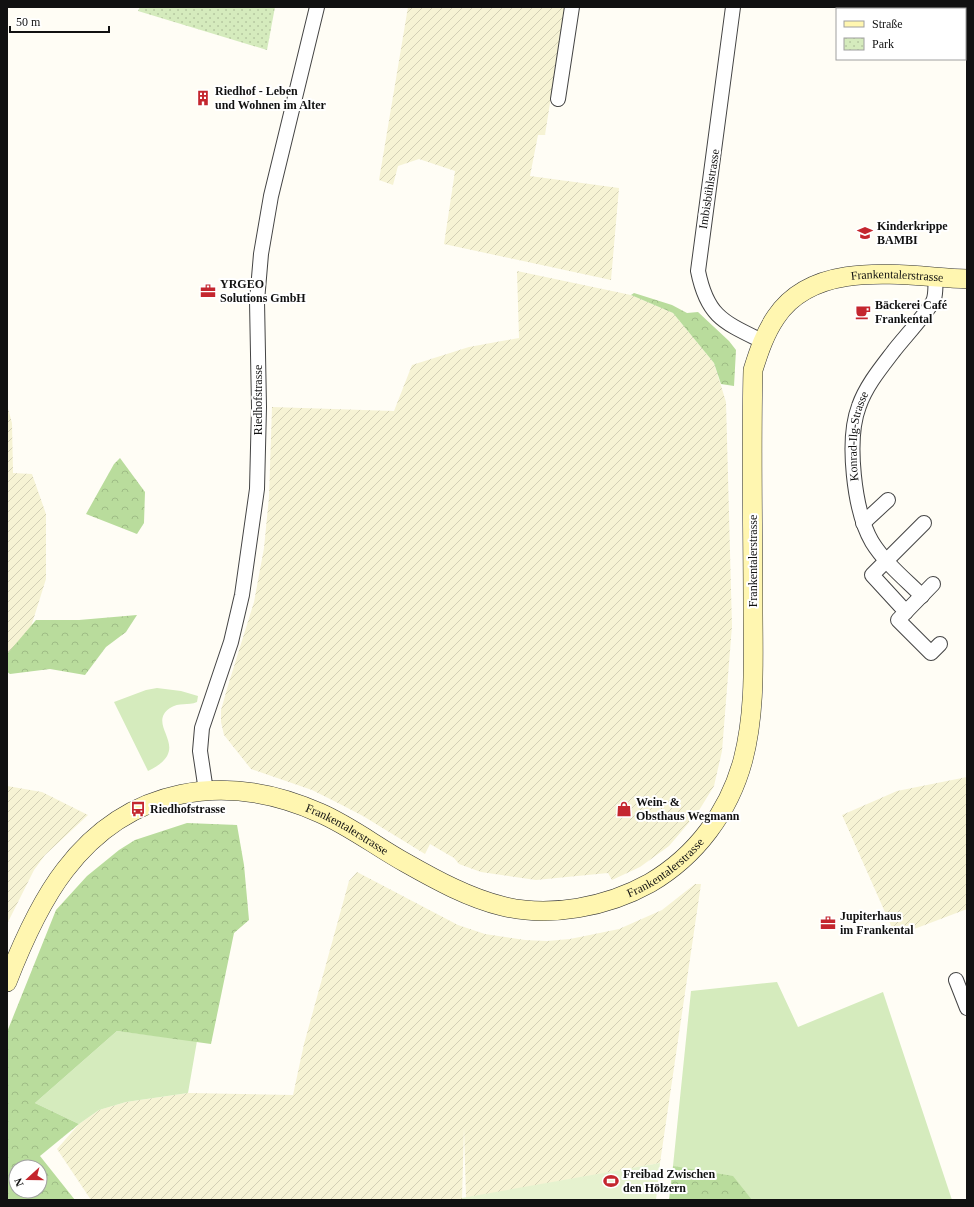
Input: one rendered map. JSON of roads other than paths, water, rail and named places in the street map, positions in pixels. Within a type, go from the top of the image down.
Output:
[{"type":"main road","name":"Frankentalerstrasse","points":[[7,982],[37,916],[64,870],[95,837],[120,818],[149,804],[173,796],[206,791],[236,790],[272,796],[335,820],[406,863],[457,890],[503,906],[540,910],[587,906],[617,898],[641,888],[675,866],[699,844],[722,810],[736,782],[749,731],[753,658],[753,370],[762,341],[776,316],[794,298],[817,285],[858,274],[967,278]]},
{"type":"street","name":"Riedhofstrasse","points":[[206,791],[200,751],[202,728],[231,642],[242,595],[257,489],[259,407],[257,301],[260,254],[271,196],[317,7]]},
{"type":"street","points":[[558,99],[572,7]]},
{"type":"street","name":"Imbisbühlstrasse","points":[[733,7],[698,271],[706,298],[719,317],[730,325],[762,341]]},
{"type":"street","name":"Konrad-Ilg-Strasse","points":[[922,596],[886,561],[873,543],[863,523],[859,512],[854,468],[853,433],[858,407],[866,388],[899,342],[933,301],[936,278]]},
{"type":"street","points":[[863,523],[888,500]]},
{"type":"street","points":[[906,612],[872,575],[924,523]]},
{"type":"street","points":[[933,584],[898,620],[931,653],[940,644]]},
{"type":"street","points":[[956,980],[967,1008]]},
{"type":"place","name":"Riedhof - Leben und Wohnen im Alter","points":[[203,98]]},
{"type":"place","name":"Kinderkrippe BAMBI","points":[[865,233]]},
{"type":"place","name":"YRGEO Solutions GmbH","points":[[208,291]]},
{"type":"place","name":"Bäckerei Café Frankental","points":[[863,312]]},
{"type":"place","name":"Riedhofstrasse","points":[[138,809]]},
{"type":"place","name":"Wein- & Obsthaus Wegmann","points":[[624,809]]},
{"type":"place","name":"Jupiterhaus im Frankental","points":[[828,923]]},
{"type":"place","name":"Freibad Zwischen den Hölzern","points":[[611,1181]]}]
